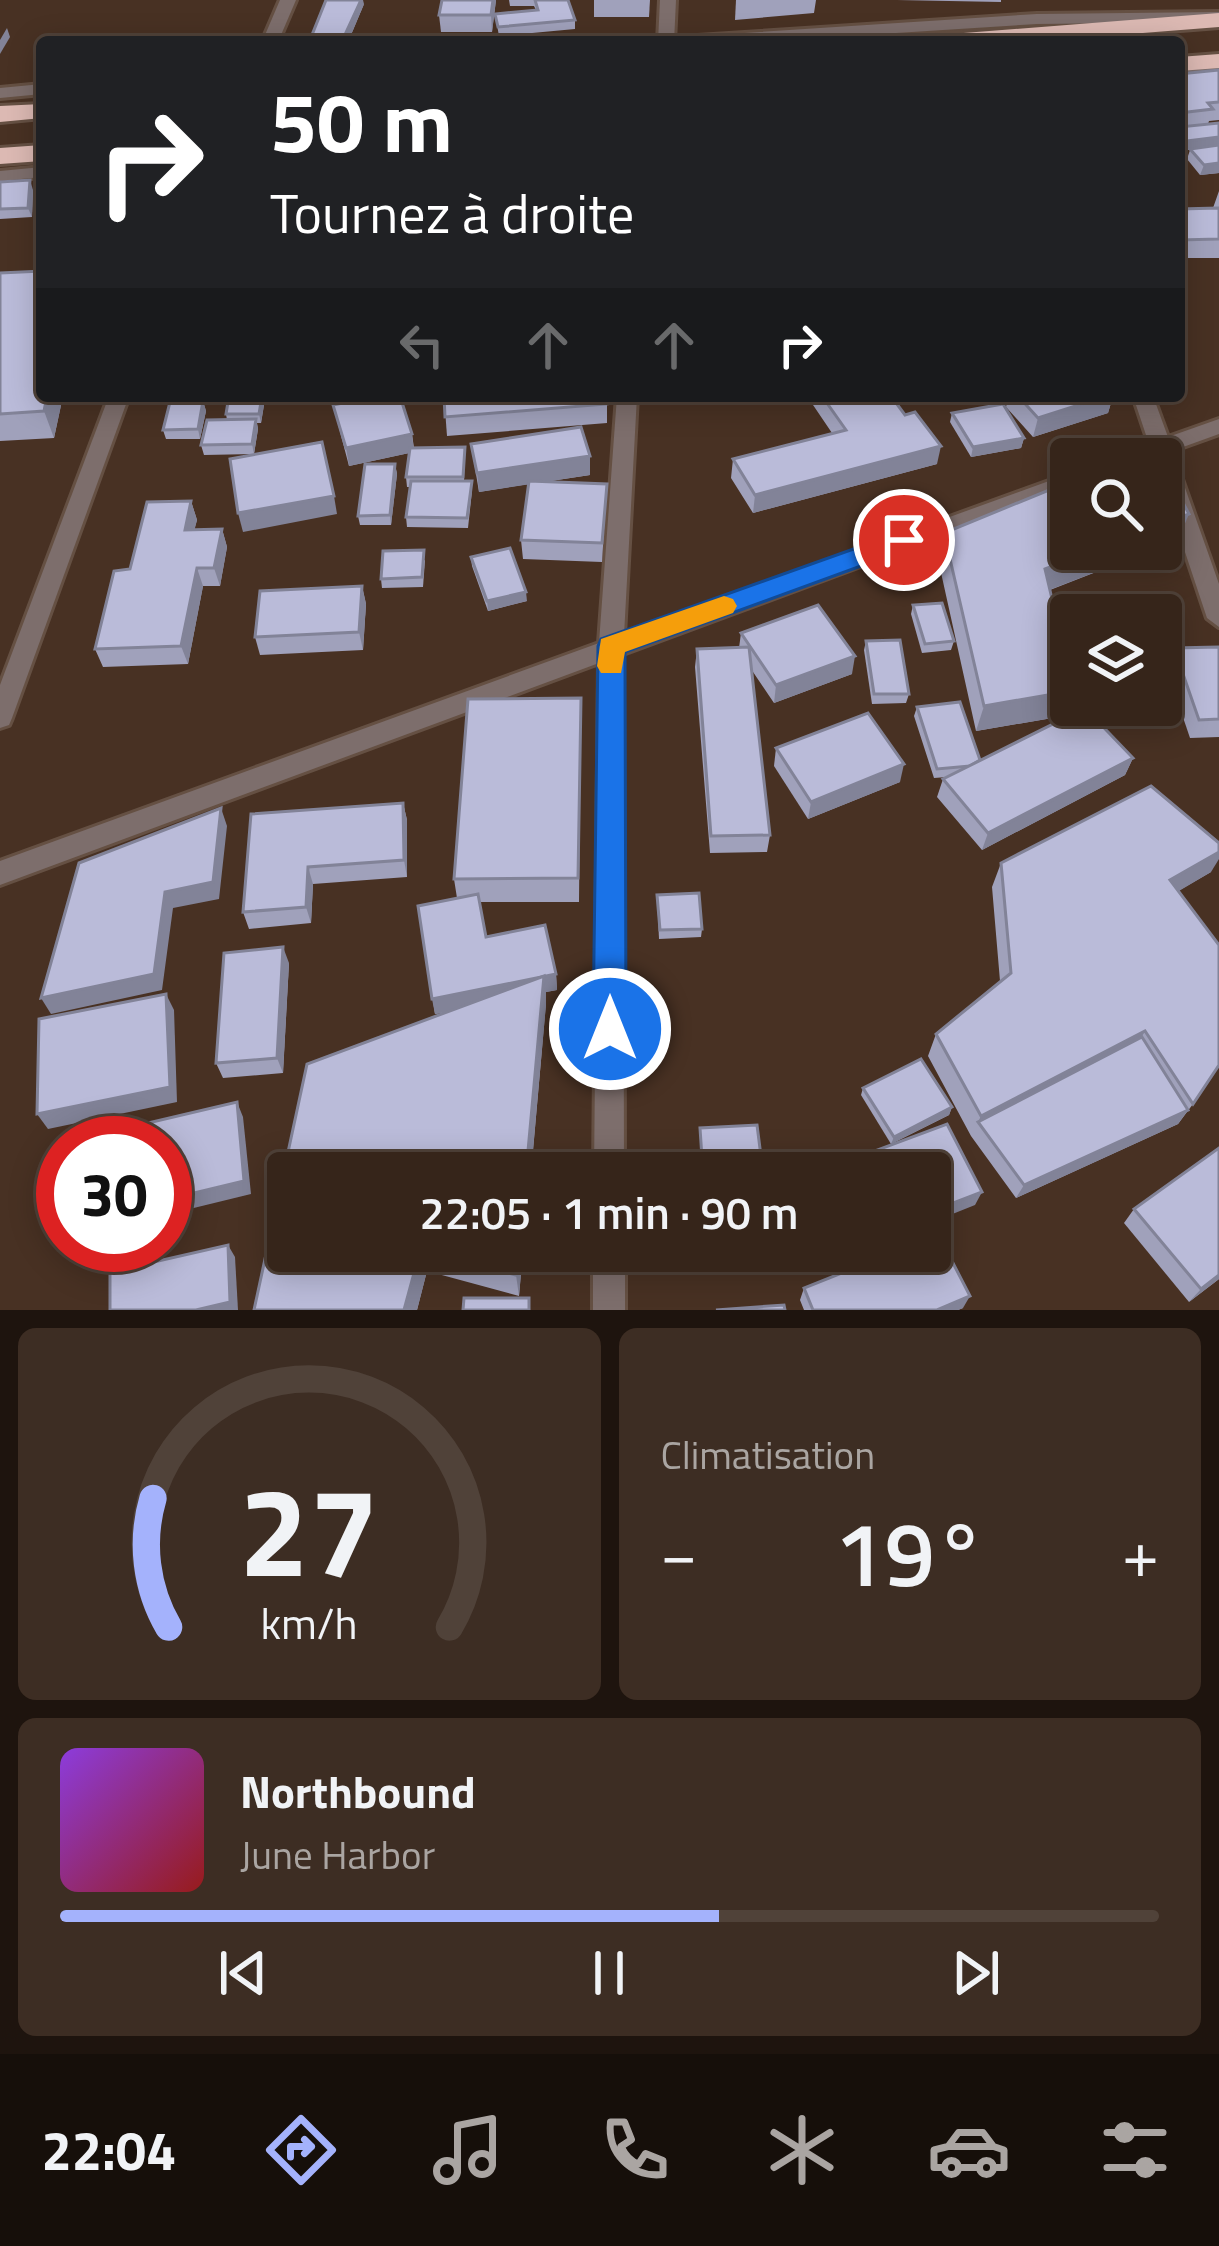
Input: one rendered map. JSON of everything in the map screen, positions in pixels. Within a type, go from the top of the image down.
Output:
[{"type":"highway","points":[[1008,36],[1219,18]]},
{"type":"highway","points":[[1185,67],[1219,64]]},
{"type":"highway","points":[[0,114],[36,111]]},
{"type":"highway","points":[[0,156],[36,153]]},
{"type":"street","points":[[273,36],[288,0]]},
{"type":"street","points":[[666,36],[668,0]]},
{"type":"street","points":[[1031,0],[1037,19]]},
{"type":"street","points":[[775,36],[1037,19],[1219,18]]},
{"type":"street","points":[[0,93],[36,90]]},
{"type":"street","points":[[0,176],[36,173]]},
{"type":"street","points":[[0,718],[116,402]]},
{"type":"street","points":[[610,1152],[611,646],[627,402]]},
{"type":"street","points":[[1145,402],[1157,438]]},
{"type":"street","points":[[1182,440],[1219,426]]},
{"type":"street","points":[[0,873],[1050,488]]},
{"type":"street","points":[[1182,511],[1219,618]]},
{"type":"street","points":[[609,1272],[609,1310]]},
{"type":"building","points":[[326,0],[361,0],[344,36],[312,35]]},
{"type":"building","points":[[442,0],[493,0],[491,15],[439,15]]},
{"type":"building","points":[[535,0],[568,0],[575,20],[498,27],[495,14],[538,10]]},
{"type":"building","points":[[1219,70],[1219,102],[1208,103],[1213,109],[1185,112],[1185,73]]},
{"type":"building","points":[[1219,123],[1219,137],[1187,141],[1185,126]]},
{"type":"building","points":[[1219,145],[1219,163],[1204,165],[1190,149]]},
{"type":"building","points":[[30,180],[28,208],[0,209],[0,182]]},
{"type":"building","points":[[1219,208],[1219,239],[1185,240],[1185,209]]},
{"type":"building","points":[[36,271],[36,402],[46,402],[44,411],[0,414],[0,273]]},
{"type":"building","points":[[170,402],[203,402],[198,429],[163,430]]},
{"type":"building","points":[[228,402],[261,402],[259,414],[226,414]]},
{"type":"building","points":[[402,402],[412,434],[346,448],[333,405]]},
{"type":"building","points":[[444,402],[607,404],[445,417]]},
{"type":"building","points":[[826,402],[895,402],[905,415],[915,412],[941,446],[755,495],[733,459],[846,430]]},
{"type":"building","points":[[1023,402],[1088,402],[1038,418]]},
{"type":"building","points":[[1003,404],[1024,438],[973,447],[952,413]]},
{"type":"building","points":[[256,419],[252,444],[201,445],[207,420]]},
{"type":"building","points":[[581,427],[590,456],[477,473],[471,444]]},
{"type":"building","points":[[322,442],[334,496],[238,513],[230,459]]},
{"type":"building","points":[[465,447],[463,477],[406,477],[410,448]]},
{"type":"building","points":[[365,464],[395,464],[390,515],[358,516]]},
{"type":"building","points":[[411,481],[472,481],[467,518],[406,517]]},
{"type":"building","points":[[529,481],[607,484],[602,543],[521,540]]},
{"type":"building","points":[[1050,490],[1050,567],[1045,569],[1051,594],[1050,695],[984,706],[944,533]]},
{"type":"building","points":[[191,501],[185,530],[222,529],[214,568],[197,568],[181,646],[95,649],[114,571],[130,569],[147,502]]},
{"type":"building","points":[[510,548],[526,592],[487,601],[471,557]]},
{"type":"building","points":[[424,550],[422,577],[381,579],[383,551]]},
{"type":"building","points":[[362,586],[359,632],[255,637],[260,591]]},
{"type":"building","points":[[942,603],[954,641],[925,644],[913,605]]},
{"type":"building","points":[[818,605],[855,656],[776,685],[741,633]]},
{"type":"building","points":[[900,640],[909,694],[874,694],[866,641]]},
{"type":"building","points":[[749,647],[770,835],[711,836],[697,649]]},
{"type":"building","points":[[1219,647],[1219,719],[1199,720],[1182,671],[1182,648]]},
{"type":"building","points":[[581,698],[578,878],[454,879],[468,699]]},
{"type":"building","points":[[960,702],[980,760],[970,766],[937,769],[917,707]]},
{"type":"building","points":[[868,713],[904,764],[811,802],[776,748]]},
{"type":"building","points":[[1050,726],[1102,726],[1133,758],[988,833],[943,779]]},
{"type":"building","points":[[1151,786],[1219,843],[1219,852],[1170,880],[1219,945],[1219,1065],[1193,1104],[1145,1031],[981,1116],[936,1034],[1011,973],[1001,863]]},
{"type":"building","points":[[403,803],[404,860],[308,867],[306,907],[243,912],[251,814]]},
{"type":"building","points":[[221,808],[213,882],[165,892],[154,974],[41,998],[79,863]]},
{"type":"building","points":[[699,893],[702,929],[660,930],[657,895]]},
{"type":"building","points":[[478,894],[486,937],[545,925],[556,974],[432,999],[418,906]]},
{"type":"building","points":[[283,947],[277,1058],[216,1063],[224,953]]},
{"type":"building","points":[[544,976],[528,1152],[288,1152],[307,1064]]},
{"type":"building","points":[[166,994],[170,1087],[37,1114],[39,1019]]},
{"type":"building","points":[[1142,1037],[1188,1110],[1024,1185],[978,1122]]},
{"type":"building","points":[[921,1059],[952,1107],[894,1137],[863,1088]]},
{"type":"building","points":[[237,1102],[244,1181],[192,1194],[192,1116],[178,1116]]},
{"type":"building","points":[[947,1124],[982,1192],[951,1204],[951,1152],[872,1152]]},
{"type":"building","points":[[757,1125],[760,1152],[702,1152],[700,1128]]},
{"type":"building","points":[[1219,1148],[1219,1275],[1201,1289],[1134,1209]]},
{"type":"building","points":[[228,1245],[230,1302],[196,1310],[110,1310],[110,1272],[192,1272],[192,1253]]},
{"type":"building","points":[[267,1250],[267,1272],[414,1272],[404,1310],[254,1310]]},
{"type":"building","points":[[951,1259],[970,1296],[937,1310],[813,1310],[804,1288],[844,1272],[951,1272]]},
{"type":"building","points":[[464,1298],[529,1298],[529,1310],[463,1310]]},
{"type":"building","points":[[784,1305],[785,1310],[716,1310]]},
{"type":"slow traffic","points":[[611,666],[611,646],[724,606]]},
{"type":"route","points":[[610,1029],[611,646],[904,540]]}]
